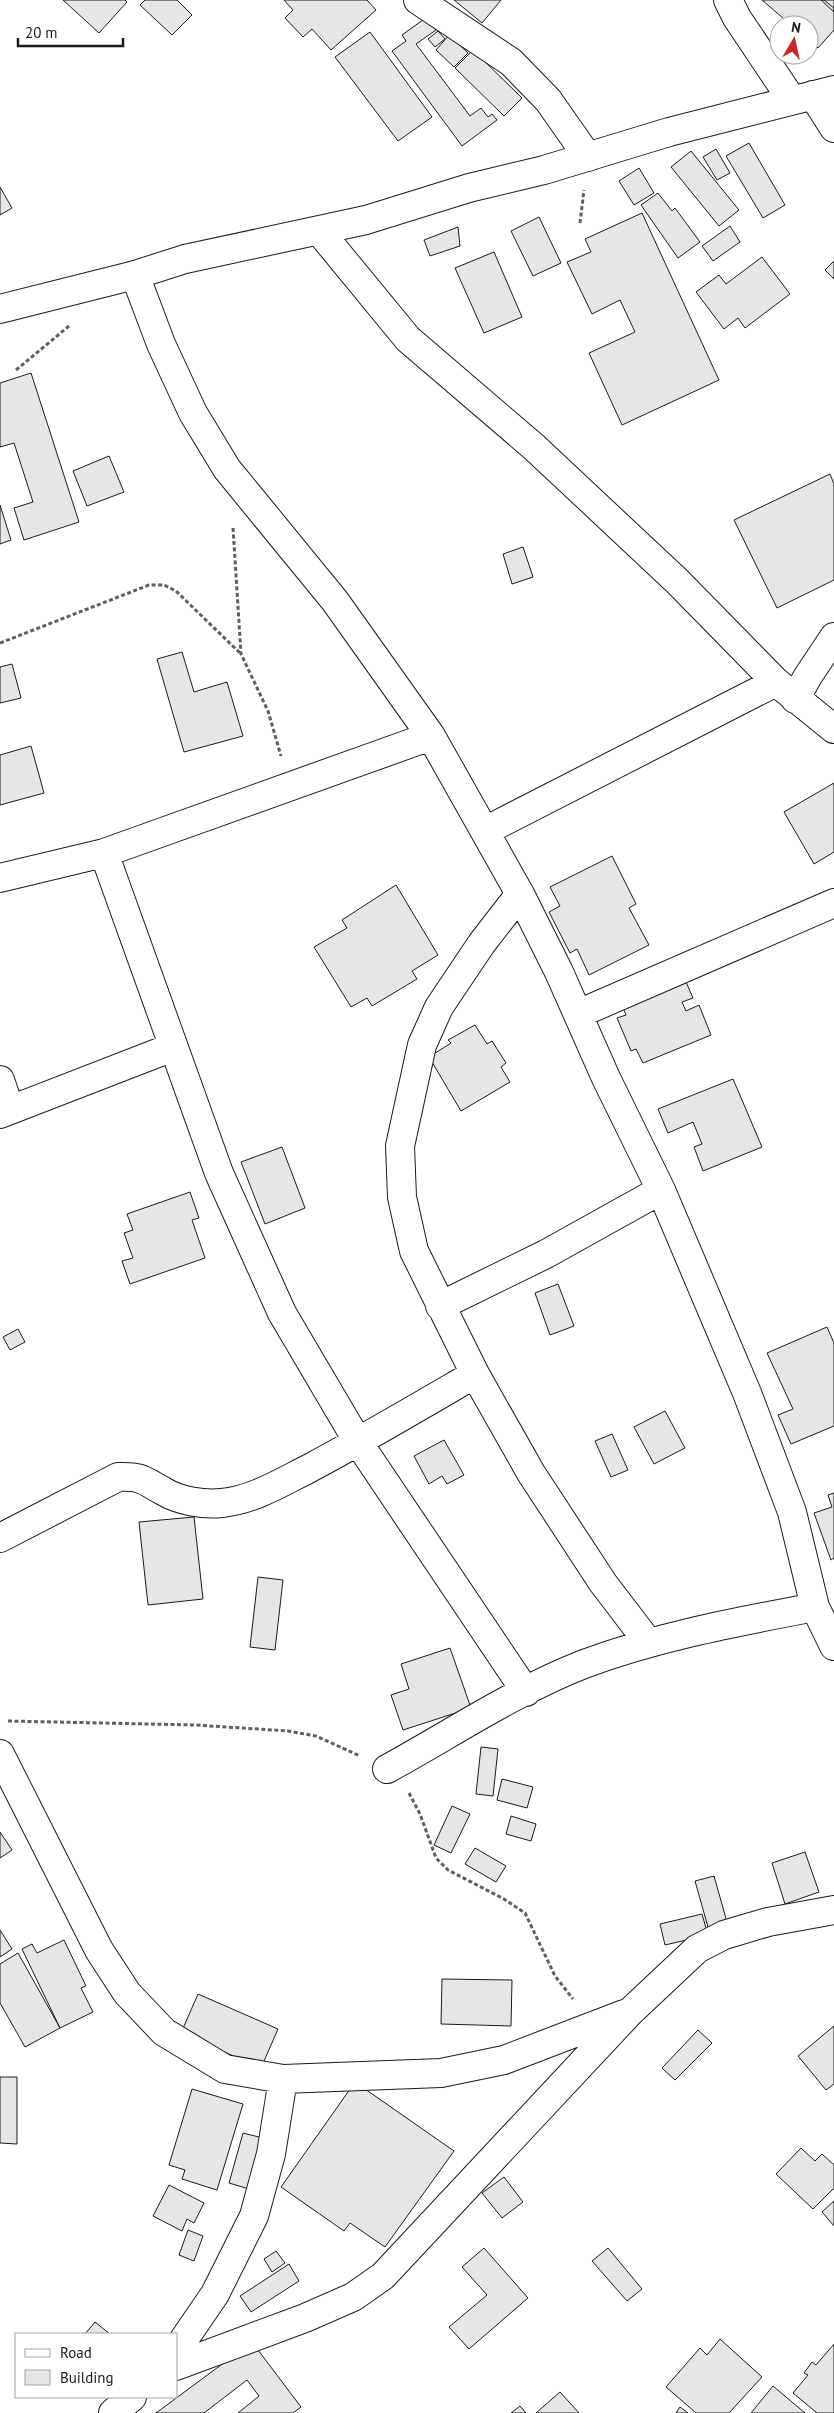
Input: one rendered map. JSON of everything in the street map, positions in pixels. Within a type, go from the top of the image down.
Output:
[{"type":"street","points":[[418,0],[511,62],[548,100],[588,158]]},
{"type":"street","points":[[728,0],[737,18],[813,95],[834,128]]},
{"type":"street","points":[[0,309],[204,255],[320,232],[366,220],[469,188],[588,158],[668,132],[813,95]]},
{"type":"street","points":[[320,232],[408,339],[541,454],[677,581],[786,690],[834,729]]},
{"type":"street","points":[[134,275],[161,344],[193,412],[227,469],[335,601],[431,736],[520,894],[661,1190],[747,1393],[792,1512],[815,1607],[834,1646]]},
{"type":"street","points":[[485,831],[786,690],[834,637]]},
{"type":"street","points":[[0,878],[104,854],[431,736]]},
{"type":"street","points":[[104,854],[219,1173],[282,1312],[358,1442],[526,1692]]},
{"type":"street","points":[[520,894],[482,943],[439,1007],[422,1045],[409,1097],[400,1146],[402,1196],[414,1252],[475,1374],[531,1473],[603,1583],[648,1642]]},
{"type":"street","points":[[578,1014],[834,903]]},
{"type":"street","points":[[0,1080],[5,1112],[173,1047]]},
{"type":"street","points":[[440,1306],[546,1254],[661,1190]]},
{"type":"street","points":[[0,1538],[118,1477],[133,1476],[148,1480],[163,1492],[180,1499],[222,1503],[263,1492],[358,1442],[475,1374]]},
{"type":"street","points":[[387,1770],[526,1692],[583,1665],[648,1642],[815,1607]]},
{"type":"street","points":[[0,1754],[99,1950],[127,1993],[164,2032],[225,2069],[283,2080],[440,2073],[504,2060],[630,2012]]},
{"type":"street","points":[[178,2365],[313,2315],[353,2297],[383,2276],[630,2012],[697,1949],[724,1935],[768,1922],[834,1910]]},
{"type":"street","points":[[178,2348],[214,2294],[254,2216],[271,2154],[283,2080]]},
{"type":"street","points":[[113,2413],[131,2398]]},
{"type":"path","points":[[233,524],[241,654]]},
{"type":"path","points":[[0,643],[112,602],[149,585],[164,585],[176,591],[241,654],[268,711],[290,788]]},
{"type":"path","points":[[0,1721],[185,1725],[288,1731],[316,1736],[387,1770],[406,1788],[420,1814],[436,1858],[448,1870],[525,1913],[555,1976],[581,2008],[599,2024]]},
{"type":"building","points":[[63,0],[125,0],[127,2],[99,33]]},
{"type":"building","points":[[145,0],[177,0],[192,15],[172,35],[140,5]]},
{"type":"building","points":[[284,0],[367,0],[376,10],[331,50],[312,29],[303,37],[285,18],[293,10]]},
{"type":"building","points":[[454,0],[501,0],[482,23]]},
{"type":"building","points":[[762,0],[824,0],[834,8],[834,30],[819,47],[819,15],[779,15]]},
{"type":"building","points":[[821,0],[834,0],[834,12]]},
{"type":"building","points":[[427,17],[436,30],[416,44],[470,116],[481,108],[488,117],[492,114],[497,120],[462,146],[392,51],[406,41],[402,35]]},
{"type":"building","points":[[438,31],[445,39],[435,47],[428,39]]},
{"type":"building","points":[[370,32],[432,117],[398,141],[335,57]]},
{"type":"building","points":[[449,35],[468,53],[454,67],[436,50]]},
{"type":"building","points":[[473,50],[522,98],[504,116],[455,68]]},
{"type":"building","points":[[749,143],[785,205],[763,218],[726,156]]},
{"type":"building","points":[[716,149],[730,173],[717,180],[703,157]]},
{"type":"building","points":[[691,151],[739,210],[719,226],[671,167]]},
{"type":"building","points":[[639,168],[654,193],[634,205],[619,181]]},
{"type":"building","points":[[0,187],[12,208],[0,215]]},
{"type":"building","points":[[658,193],[672,211],[675,208],[700,242],[678,258],[641,205]]},
{"type":"building","points":[[642,213],[719,380],[622,425],[589,353],[635,332],[620,300],[592,314],[567,262],[591,252],[585,239]]},
{"type":"building","points":[[539,217],[561,263],[533,276],[511,231]]},
{"type":"building","points":[[730,226],[740,242],[713,261],[702,246]]},
{"type":"building","points":[[458,227],[460,246],[430,256],[424,240]]},
{"type":"building","points":[[494,252],[522,317],[484,333],[455,268]]},
{"type":"building","points":[[762,257],[790,294],[745,328],[738,318],[724,329],[696,292],[719,275],[726,284]]},
{"type":"building","points":[[834,261],[834,279],[825,270]]},
{"type":"building","points":[[31,373],[79,522],[24,540],[14,508],[33,502],[14,443],[0,447],[0,383]]},
{"type":"building","points":[[109,456],[124,492],[87,506],[73,471]]},
{"type":"building","points":[[830,474],[834,484],[834,580],[777,608],[734,520]]},
{"type":"building","points":[[0,505],[11,540],[0,544]]},
{"type":"building","points":[[523,547],[533,577],[512,584],[503,554]]},
{"type":"building","points":[[182,652],[194,692],[227,682],[243,736],[184,752],[157,659]]},
{"type":"building","points":[[12,664],[21,698],[0,703],[0,667]]},
{"type":"building","points":[[31,746],[44,793],[0,805],[0,755]]},
{"type":"building","points":[[834,783],[834,852],[814,864],[784,812]]},
{"type":"building","points":[[612,856],[636,904],[629,908],[649,945],[589,975],[577,949],[570,953],[549,912],[560,906],[550,887]]},
{"type":"building","points":[[396,885],[438,955],[412,971],[417,979],[372,1006],[367,998],[351,1007],[314,947],[347,928],[342,920]]},
{"type":"building","points":[[683,975],[693,998],[682,1002],[686,1011],[699,1005],[711,1035],[643,1063],[636,1049],[631,1051],[617,1018],[626,1015],[620,1001]]},
{"type":"building","points":[[475,1025],[487,1044],[492,1041],[506,1063],[501,1067],[510,1082],[461,1111],[429,1057],[451,1043],[448,1040]]},
{"type":"building","points":[[733,1079],[762,1147],[703,1171],[694,1147],[702,1144],[693,1122],[668,1133],[658,1109]]},
{"type":"building","points":[[282,1147],[305,1208],[265,1224],[241,1162]]},
{"type":"building","points":[[190,1192],[199,1218],[192,1220],[205,1258],[130,1284],[122,1261],[133,1258],[124,1233],[133,1230],[127,1214]]},
{"type":"building","points":[[558,1284],[574,1326],[550,1335],[535,1293]]},
{"type":"building","points":[[827,1327],[834,1343],[834,1426],[791,1444],[778,1415],[793,1409],[767,1353]]},
{"type":"building","points":[[18,1329],[25,1342],[10,1350],[3,1337]]},
{"type":"building","points":[[665,1411],[685,1448],[654,1464],[634,1427]]},
{"type":"building","points":[[612,1434],[628,1470],[611,1477],[595,1441]]},
{"type":"building","points":[[444,1440],[464,1475],[447,1484],[442,1476],[429,1484],[414,1456]]},
{"type":"building","points":[[834,1493],[834,1558],[831,1560],[814,1513],[832,1507],[828,1495]]},
{"type":"building","points":[[194,1517],[203,1599],[148,1605],[139,1522]]},
{"type":"building","points":[[258,1577],[283,1580],[275,1650],[250,1647]]},
{"type":"building","points":[[450,1648],[471,1708],[403,1730],[391,1695],[409,1689],[401,1664]]},
{"type":"building","points":[[481,1747],[498,1749],[493,1796],[476,1794]]},
{"type":"building","points":[[502,1779],[533,1787],[527,1808],[497,1800]]},
{"type":"building","points":[[452,1806],[470,1814],[451,1853],[434,1845]]},
{"type":"building","points":[[511,1816],[536,1824],[531,1841],[506,1834]]},
{"type":"building","points":[[0,1832],[12,1850],[0,1858]]},
{"type":"building","points":[[475,1848],[506,1866],[496,1882],[465,1864]]},
{"type":"building","points":[[805,1852],[819,1892],[785,1904],[772,1863]]},
{"type":"building","points":[[714,1876],[727,1922],[708,1927],[695,1881]]},
{"type":"building","points":[[702,1914],[708,1935],[665,1945],[660,1924]]},
{"type":"building","points":[[0,1930],[12,1949],[0,1957]]},
{"type":"building","points":[[64,1940],[86,1986],[81,1988],[93,2012],[60,2028],[22,1949],[32,1944],[37,1953]]},
{"type":"building","points":[[18,1953],[60,2028],[25,2047],[0,2003],[0,1964]]},
{"type":"building","points":[[442,1979],[512,1980],[511,2026],[441,2024]]},
{"type":"building","points":[[198,1994],[278,2029],[261,2068],[181,2033]]},
{"type":"building","points":[[834,2026],[834,2084],[826,2090],[798,2056]]},
{"type":"building","points":[[698,2030],[712,2043],[675,2080],[662,2068]]},
{"type":"building","points":[[0,2077],[17,2077],[17,2144],[0,2143]]},
{"type":"building","points":[[355,2082],[454,2151],[385,2247],[350,2223],[344,2231],[281,2187]]},
{"type":"building","points":[[192,2089],[243,2104],[217,2190],[182,2179],[185,2170],[169,2165]]},
{"type":"building","points":[[243,2133],[263,2138],[249,2189],[229,2183]]},
{"type":"building","points":[[801,2148],[815,2161],[822,2154],[834,2165],[834,2188],[813,2209],[776,2174]]},
{"type":"building","points":[[504,2177],[523,2202],[502,2218],[482,2193]]},
{"type":"building","points":[[169,2185],[204,2203],[194,2223],[187,2219],[182,2231],[153,2216]]},
{"type":"building","points":[[834,2201],[834,2226],[822,2212]]},
{"type":"building","points":[[188,2230],[203,2236],[194,2261],[179,2255]]},
{"type":"building","points":[[484,2248],[528,2298],[469,2349],[449,2327],[487,2295],[462,2267]]},
{"type":"building","points":[[608,2248],[642,2289],[627,2301],[592,2261]]},
{"type":"building","points":[[276,2251],[285,2263],[272,2272],[264,2259]]},
{"type":"building","points":[[289,2264],[299,2281],[251,2312],[240,2296]]},
{"type":"building","points":[[95,2322],[109,2333],[86,2333]]},
{"type":"building","points":[[720,2339],[762,2377],[729,2413],[696,2413],[666,2387],[700,2348],[707,2355]]},
{"type":"building","points":[[252,2342],[301,2407],[293,2413],[238,2413],[259,2396],[247,2380],[204,2413],[156,2413]]},
{"type":"building","points":[[834,2344],[834,2413],[817,2413],[793,2393],[808,2375],[804,2373],[812,2362],[816,2365]]},
{"type":"building","points":[[773,2386],[805,2413],[751,2413]]},
{"type":"building","points":[[560,2392],[579,2413],[536,2413]]},
{"type":"building","points":[[520,2406],[526,2413],[511,2413]]},
{"type":"building","points":[[680,2407],[688,2413],[676,2413]]}]
